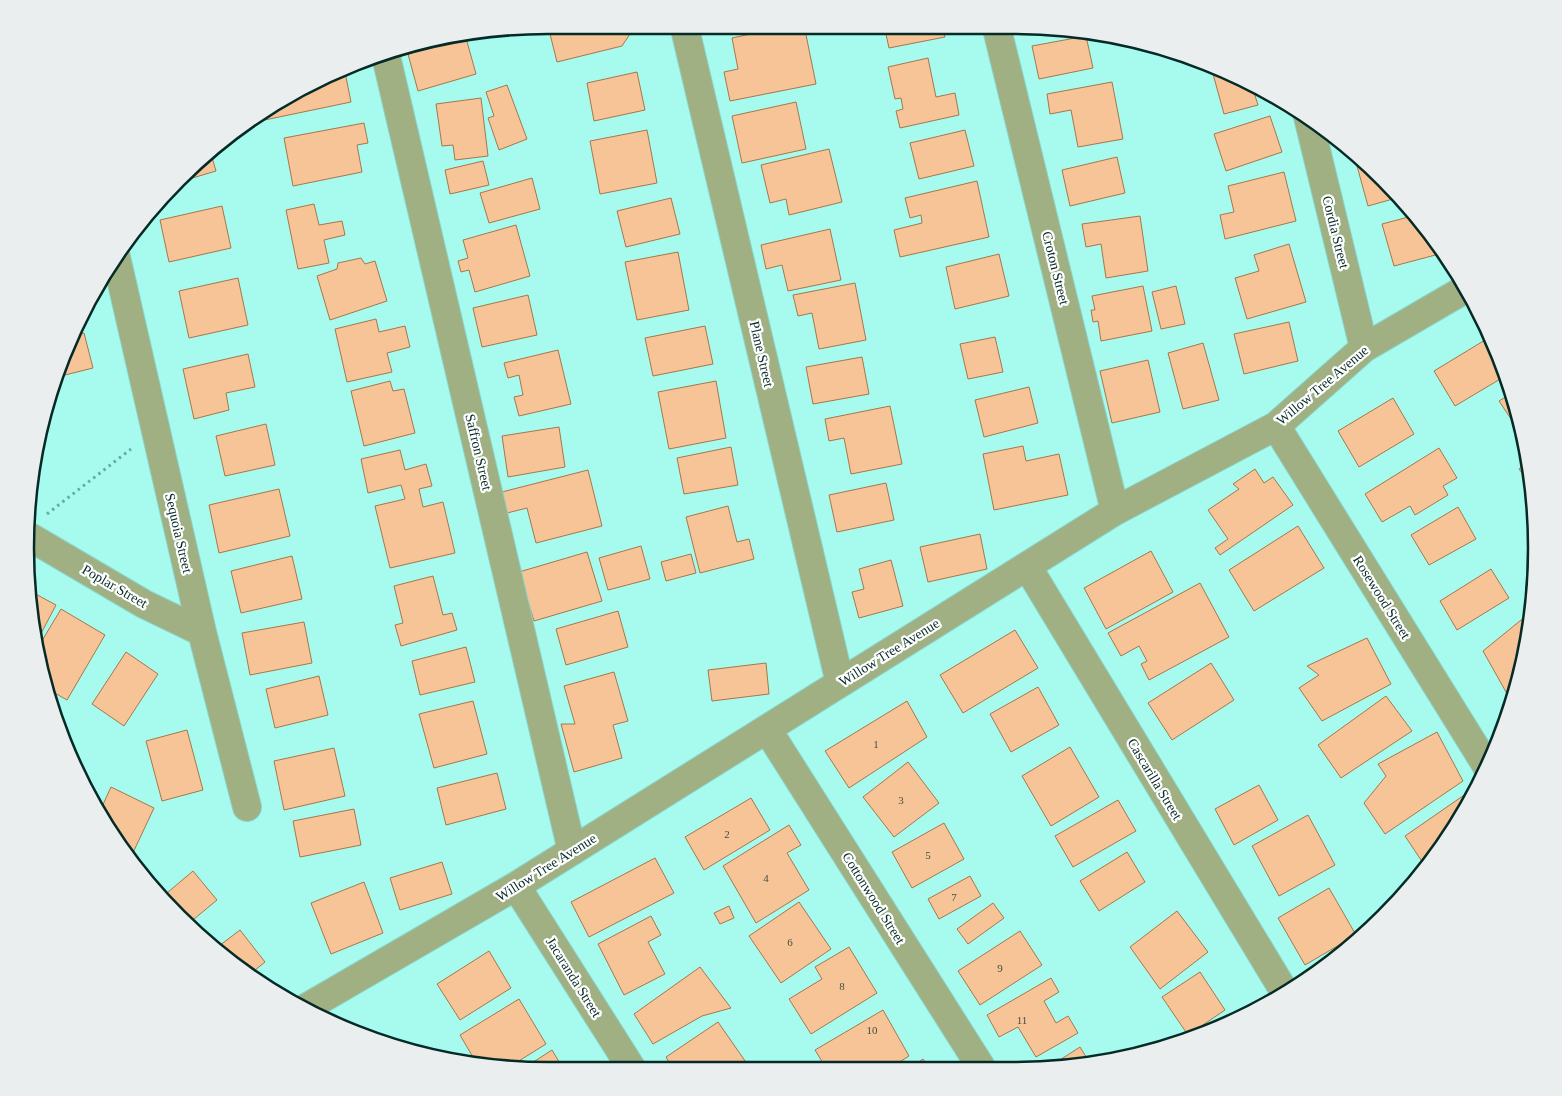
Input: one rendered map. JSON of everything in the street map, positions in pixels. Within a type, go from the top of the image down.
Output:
[{"type":"street","name":"Plane Street","points":[[686,34],[840,683]]},
{"type":"street","name":"Croton Street","points":[[998,34],[1115,511]]},
{"type":"street","name":"Saffron Street","points":[[387,60],[572,851]]},
{"type":"street","name":"Cordia Street","points":[[1311,128],[1364,348]]},
{"type":"street","name":"Sequoia Street","points":[[118,265],[202,632],[247,807]]},
{"type":"street","name":"Willow Tree Avenue","points":[[312,1004],[516,886],[1115,511],[1276,426],[1364,348],[1460,292]]},
{"type":"street","name":"Rosewood Street","points":[[1276,426],[1482,759]]},
{"type":"street","name":"Poplar Street","points":[[37,527],[144,604],[202,632]]},
{"type":"street","name":"Cascarilla Street","points":[[1027,566],[1281,987]]},
{"type":"street","name":"Cottonwood Street","points":[[767,730],[978,1062]]},
{"type":"street","name":"Jacaranda Street","points":[[516,886],[628,1062]]},
{"type":"path","points":[[37,527],[134,446]]},
{"type":"building","points":[[550,34],[630,34],[622,46],[557,62]]},
{"type":"building","points":[[751,34],[806,34],[816,84],[730,101],[724,72],[738,69],[732,38]]},
{"type":"building","points":[[886,34],[944,34],[945,37],[889,48]]},
{"type":"building","points":[[1077,38],[1087,39],[1093,68],[1039,79],[1032,46]]},
{"type":"building","points":[[467,41],[476,74],[418,91],[408,54]]},
{"type":"building","points":[[928,58],[936,97],[955,93],[959,115],[900,128],[896,111],[903,109],[901,98],[895,99],[888,67]]},
{"type":"building","points":[[637,72],[645,110],[594,121],[587,83]]},
{"type":"building","points":[[1213,74],[1255,94],[1258,105],[1224,114]]},
{"type":"building","points":[[346,75],[351,102],[261,121],[291,103]]},
{"type":"building","points":[[1112,82],[1123,139],[1078,147],[1071,110],[1050,114],[1047,94]]},
{"type":"building","points":[[507,85],[527,139],[499,150],[488,118],[494,116],[486,92]]},
{"type":"building","points":[[481,98],[488,156],[455,160],[453,145],[442,146],[436,104]]},
{"type":"building","points":[[796,102],[806,149],[742,163],[732,116]]},
{"type":"building","points":[[1270,116],[1282,152],[1226,171],[1214,134]]},
{"type":"building","points":[[364,123],[368,143],[357,145],[362,172],[293,186],[284,138]]},
{"type":"building","points":[[647,130],[657,183],[600,194],[590,141]]},
{"type":"building","points":[[965,130],[974,166],[919,179],[910,143]]},
{"type":"building","points":[[829,149],[842,202],[789,215],[786,199],[770,203],[761,165]]},
{"type":"building","points":[[1117,157],[1125,193],[1070,206],[1062,170]]},
{"type":"building","points":[[212,158],[216,171],[190,179]]},
{"type":"building","points":[[483,161],[489,185],[450,194],[445,170]]},
{"type":"building","points":[[1357,166],[1378,184],[1392,199],[1368,206]]},
{"type":"building","points":[[1284,172],[1296,221],[1225,239],[1220,215],[1234,212],[1228,186]]},
{"type":"building","points":[[532,178],[540,209],[489,223],[480,193]]},
{"type":"building","points":[[977,181],[989,237],[900,257],[894,230],[922,223],[921,215],[910,218],[905,198]]},
{"type":"building","points":[[671,198],[680,234],[626,247],[617,211]]},
{"type":"building","points":[[314,204],[319,225],[342,221],[345,235],[324,240],[329,263],[298,269],[286,210]]},
{"type":"building","points":[[222,206],[231,248],[169,262],[160,220]]},
{"type":"building","points":[[1140,216],[1148,271],[1106,278],[1101,244],[1086,247],[1082,224]]},
{"type":"building","points":[[1408,217],[1437,255],[1394,266],[1382,224]]},
{"type":"building","points":[[516,225],[530,276],[475,292],[469,270],[461,272],[458,261],[468,258],[463,240]]},
{"type":"building","points":[[830,229],[841,280],[788,291],[782,265],[766,269],[761,245]]},
{"type":"building","points":[[1289,244],[1306,302],[1247,319],[1235,278],[1259,271],[1254,255]]},
{"type":"building","points":[[678,252],[689,310],[637,320],[625,262]]},
{"type":"building","points":[[999,254],[1009,296],[955,309],[946,267]]},
{"type":"building","points":[[361,258],[365,264],[375,261],[387,301],[330,320],[317,276],[337,269],[338,263]]},
{"type":"building","points":[[238,278],[248,325],[189,338],[179,291]]},
{"type":"building","points":[[855,283],[866,340],[819,349],[812,313],[798,316],[793,295]]},
{"type":"building","points":[[1143,286],[1152,331],[1101,341],[1098,321],[1093,322],[1091,310],[1095,310],[1092,296]]},
{"type":"building","points":[[1176,286],[1185,324],[1161,329],[1152,292]]},
{"type":"building","points":[[528,295],[537,335],[482,347],[473,308]]},
{"type":"building","points":[[376,319],[379,332],[405,326],[410,347],[387,353],[392,372],[347,382],[335,329]]},
{"type":"building","points":[[1289,322],[1298,361],[1244,374],[1234,334]]},
{"type":"building","points":[[705,326],[713,364],[653,376],[645,338]]},
{"type":"building","points":[[84,333],[93,368],[64,375],[73,351],[81,334]]},
{"type":"building","points":[[995,337],[1003,372],[968,379],[960,344]]},
{"type":"building","points":[[1484,341],[1500,379],[1455,406],[1434,371]]},
{"type":"building","points":[[1203,343],[1219,400],[1183,409],[1168,353]]},
{"type":"building","points":[[558,350],[571,404],[519,416],[514,397],[523,395],[519,375],[508,378],[504,363]]},
{"type":"building","points":[[248,354],[255,387],[226,393],[229,410],[194,419],[183,369]]},
{"type":"building","points":[[862,357],[869,394],[813,404],[806,367]]},
{"type":"building","points":[[1148,360],[1160,412],[1112,423],[1100,371]]},
{"type":"building","points":[[390,381],[393,391],[404,389],[415,433],[364,446],[351,391]]},
{"type":"building","points":[[716,381],[726,438],[669,449],[658,392]]},
{"type":"building","points":[[1029,387],[1038,423],[984,437],[975,400]]},
{"type":"building","points":[[1505,397],[1512,421],[1499,401]]},
{"type":"building","points":[[1393,398],[1414,434],[1359,467],[1338,431]]},
{"type":"building","points":[[890,406],[902,464],[851,474],[844,438],[829,441],[825,419]]},
{"type":"building","points":[[266,424],[275,465],[225,476],[216,436]]},
{"type":"building","points":[[559,427],[565,467],[508,477],[502,436]]},
{"type":"building","points":[[1023,446],[1026,461],[1059,454],[1068,495],[994,510],[983,454]]},
{"type":"building","points":[[731,447],[738,485],[684,494],[677,458]]},
{"type":"building","points":[[1439,448],[1457,478],[1443,486],[1448,495],[1415,515],[1410,506],[1382,522],[1365,494]]},
{"type":"building","points":[[400,450],[405,470],[426,464],[432,486],[419,489],[423,507],[443,502],[455,553],[390,568],[375,506],[405,499],[401,485],[368,493],[361,459]]},
{"type":"building","points":[[1255,469],[1264,483],[1273,477],[1293,505],[1220,555],[1215,548],[1228,539],[1208,510],[1239,489],[1233,484]]},
{"type":"building","points":[[588,470],[602,526],[536,543],[527,508],[499,515],[494,494]]},
{"type":"building","points":[[886,483],[894,520],[837,532],[829,495]]},
{"type":"building","points":[[279,489],[290,536],[219,553],[209,505]]},
{"type":"building","points":[[728,506],[737,542],[749,539],[754,559],[700,573],[686,517]]},
{"type":"building","points":[[1458,507],[1476,539],[1429,565],[1411,535]]},
{"type":"building","points":[[1298,526],[1324,568],[1254,611],[1229,570]]},
{"type":"building","points":[[980,534],[987,569],[928,582],[920,547]]},
{"type":"building","points":[[641,546],[650,579],[608,590],[599,558]]},
{"type":"building","points":[[1151,551],[1173,592],[1106,629],[1084,588]]},
{"type":"building","points":[[587,552],[602,601],[534,621],[519,572]]},
{"type":"building","points":[[691,554],[696,573],[666,581],[661,562]]},
{"type":"building","points":[[292,556],[302,599],[241,613],[231,571]]},
{"type":"building","points":[[891,560],[903,606],[859,618],[852,592],[864,589],[859,569]]},
{"type":"building","points":[[1491,569],[1509,598],[1457,630],[1440,601]]},
{"type":"building","points":[[433,576],[443,615],[452,613],[457,630],[401,646],[395,625],[403,623],[394,586]]},
{"type":"building","points":[[1200,583],[1229,637],[1149,680],[1141,664],[1147,661],[1139,646],[1121,656],[1108,633]]},
{"type":"building","points":[[36,594],[56,605],[41,633]]},
{"type":"building","points":[[61,609],[105,635],[67,700],[55,693],[43,640]]},
{"type":"building","points":[[618,611],[628,647],[566,665],[556,629]]},
{"type":"building","points":[[1523,618],[1511,681],[1506,692],[1483,651]]},
{"type":"building","points":[[304,622],[312,663],[250,675],[242,633]]},
{"type":"building","points":[[1015,630],[1038,668],[963,713],[940,675]]},
{"type":"building","points":[[1367,638],[1391,684],[1322,721],[1299,688],[1319,675],[1307,666]]},
{"type":"building","points":[[466,647],[475,682],[420,695],[412,661]]},
{"type":"building","points":[[126,652],[158,674],[124,726],[92,704]]},
{"type":"building","points":[[766,663],[769,694],[712,701],[708,670]]},
{"type":"building","points":[[1211,663],[1234,700],[1172,740],[1148,703]]},
{"type":"building","points":[[614,672],[628,721],[613,725],[622,758],[574,772],[561,724],[575,724],[564,686]]},
{"type":"building","points":[[319,676],[328,715],[275,728],[266,689]]},
{"type":"building","points":[[1038,687],[1059,725],[1011,752],[990,714]]},
{"type":"building","points":[[1386,696],[1412,731],[1341,778],[1318,745]]},
{"type":"building","points":[[473,701],[487,754],[434,768],[419,714]]},
{"type":"building","points":[[907,701],[927,737],[849,788],[825,751]]},
{"type":"building","points":[[187,730],[203,790],[162,801],[146,741]]},
{"type":"building","points":[[1437,732],[1463,781],[1385,834],[1364,803],[1386,776],[1378,764]]},
{"type":"building","points":[[1070,747],[1099,797],[1051,826],[1022,776]]},
{"type":"building","points":[[334,748],[345,796],[284,810],[274,761]]},
{"type":"building","points":[[908,762],[939,803],[894,837],[863,797]]},
{"type":"building","points":[[497,773],[506,809],[446,825],[437,788]]},
{"type":"building","points":[[1259,785],[1278,820],[1234,845],[1215,809]]},
{"type":"building","points":[[111,787],[154,808],[133,852],[120,834],[103,805]]},
{"type":"building","points":[[1464,795],[1442,834],[1422,861],[1405,836]]},
{"type":"building","points":[[751,798],[770,830],[704,870],[685,837]]},
{"type":"building","points":[[1118,800],[1136,831],[1073,867],[1055,836]]},
{"type":"building","points":[[354,809],[361,845],[300,857],[293,821]]},
{"type":"building","points":[[1308,815],[1335,865],[1279,896],[1252,846]]},
{"type":"building","points":[[944,823],[964,859],[912,888],[892,852]]},
{"type":"building","points":[[789,825],[801,845],[787,853],[809,890],[756,923],[723,866]]},
{"type":"building","points":[[1127,852],[1145,882],[1099,911],[1080,881]]},
{"type":"building","points":[[655,858],[674,893],[589,937],[571,902]]},
{"type":"building","points":[[442,862],[452,894],[400,910],[390,878]]},
{"type":"building","points":[[193,871],[217,900],[193,920],[167,893]]},
{"type":"building","points":[[970,876],[981,896],[939,919],[928,899]]},
{"type":"building","points":[[364,882],[383,933],[331,954],[311,903]]},
{"type":"building","points":[[1329,888],[1355,933],[1345,941],[1305,965],[1278,918]]},
{"type":"building","points":[[799,902],[831,949],[781,983],[749,936]]},
{"type":"building","points":[[993,903],[1004,918],[968,944],[957,929]]},
{"type":"building","points":[[729,906],[734,918],[720,924],[714,913]]},
{"type":"building","points":[[1177,911],[1208,952],[1160,989],[1130,947]]},
{"type":"building","points":[[651,916],[661,935],[648,942],[665,974],[624,995],[598,944]]},
{"type":"building","points":[[240,930],[265,962],[255,970],[221,945]]},
{"type":"building","points":[[1020,931],[1042,965],[980,1005],[958,971]]},
{"type":"building","points":[[849,947],[877,993],[811,1034],[789,999],[822,979],[815,967]]},
{"type":"building","points":[[489,951],[511,988],[460,1020],[437,984]]},
{"type":"building","points":[[700,967],[731,1008],[702,1016],[653,1044],[634,1014]]},
{"type":"building","points":[[1200,972],[1225,1010],[1199,1027],[1186,1032],[1162,997]]},
{"type":"building","points":[[1051,978],[1059,992],[1044,1001],[1056,1023],[1068,1016],[1078,1033],[1036,1057],[1018,1027],[999,1037],[987,1015]]},
{"type":"building","points":[[519,999],[546,1044],[519,1061],[481,1058],[473,1056],[460,1035]]},
{"type":"building","points":[[883,1010],[909,1056],[900,1062],[822,1062],[815,1050]]},
{"type":"building","points":[[718,1022],[746,1062],[669,1062],[666,1057]]},
{"type":"building","points":[[1080,1047],[1086,1057],[1081,1058],[1060,1060]]},
{"type":"building","points":[[552,1050],[559,1062],[548,1062],[534,1062]]}]
